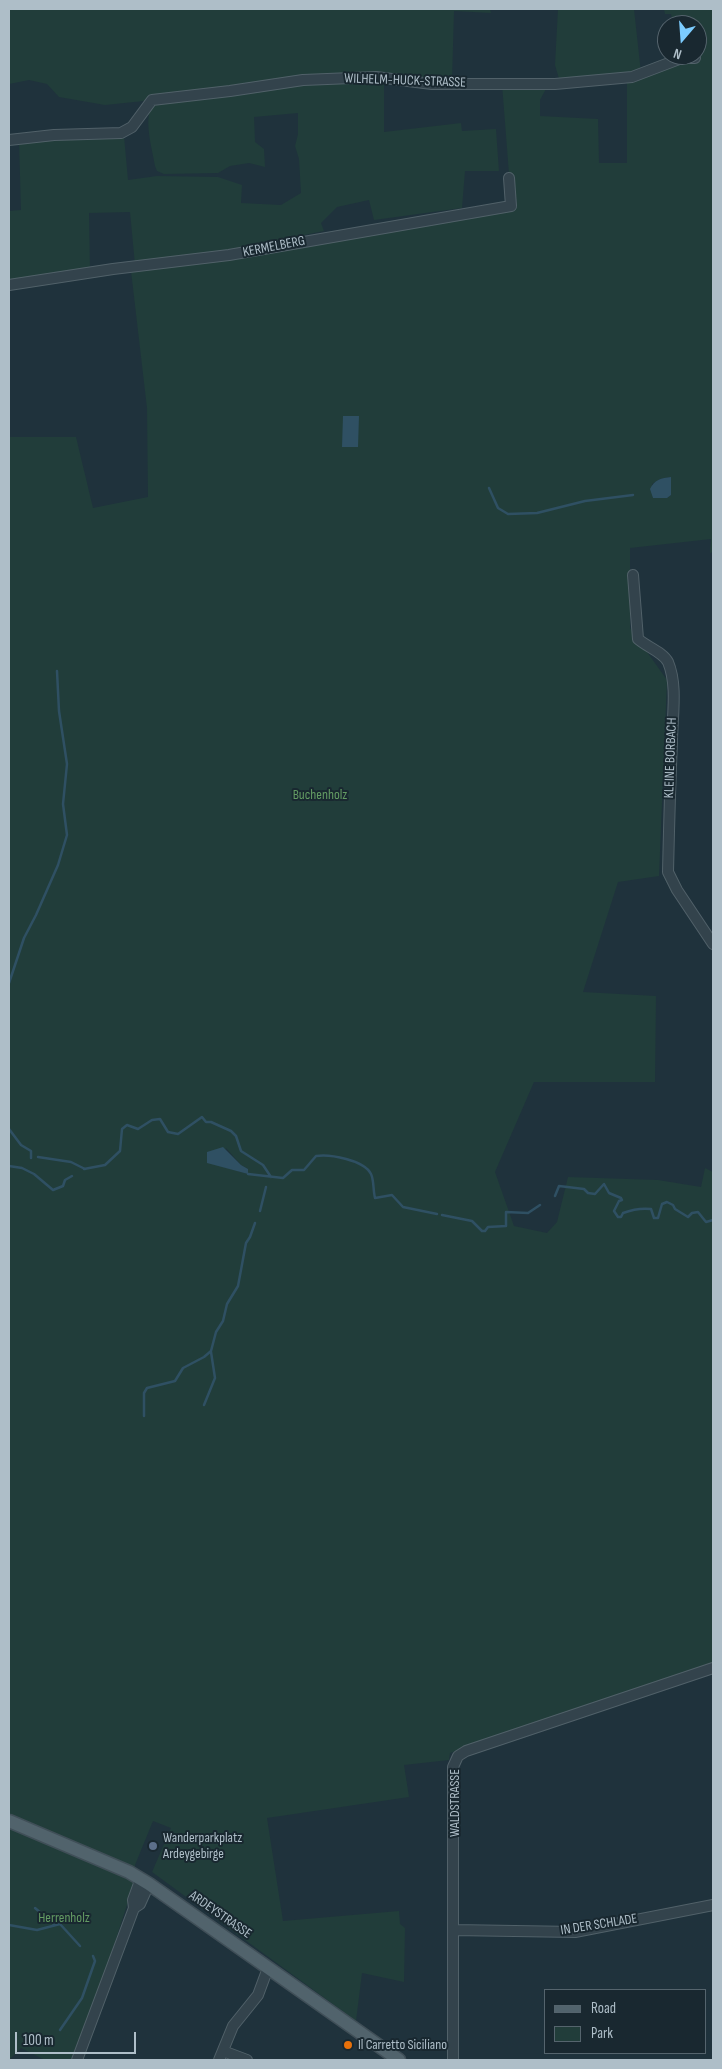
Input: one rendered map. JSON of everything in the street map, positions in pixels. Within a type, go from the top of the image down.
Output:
[{"type":"main road","name":"ARDEYSTRASSE","points":[[9,1821],[66,1844],[145,1881],[399,2060]]},
{"type":"street","name":"WILHELM-HUCK-STRASSE","points":[[9,140],[54,135],[121,133],[132,127],[152,100],[294,81],[376,77],[432,84],[555,84],[632,77],[664,65]]},
{"type":"street","name":"KERMELBERG","points":[[9,285],[229,256],[511,206],[509,178]]},
{"type":"street","name":"KLEINE BORBACH","points":[[634,575],[638,639],[667,660],[673,688],[668,872],[676,890],[713,944]]},
{"type":"street","name":"WALDSTRASSE","points":[[453,2060],[453,1767],[458,1756],[466,1751],[713,1668]]},
{"type":"street","points":[[77,2060],[134,1908],[140,1904],[145,1881]]},
{"type":"street","name":"IN DER SCHLADE","points":[[454,1930],[575,1932],[713,1906]]},
{"type":"street","points":[[246,2060],[221,2055],[233,2026],[258,1995],[268,1968]]},
{"type":"green space","points":[[9,9],[490,9],[491,13],[454,11],[452,81],[387,76],[105,105],[59,97],[47,84],[29,80],[9,84]]},
{"type":"green space","points":[[558,9],[634,9],[641,73],[560,82],[555,65]]},
{"type":"green space","name":"Buchenholz","points":[[664,9],[713,9],[713,552],[710,553],[711,539],[630,548],[630,628],[667,680],[659,876],[618,882],[583,992],[656,996],[655,1082],[534,1082],[495,1172],[514,1226],[547,1233],[557,1222],[568,1177],[658,1180],[701,1187],[705,1168],[713,1172],[713,1664],[450,1753],[449,1760],[404,1765],[409,1797],[267,1818],[283,1921],[399,1911],[400,1924],[405,1928],[404,1982],[362,1973],[356,2021],[152,1872],[171,1828],[153,1821],[135,1865],[135,1880],[107,1967],[71,2060],[45,2060],[21,2048],[9,2060],[9,437],[76,437],[93,508],[148,497],[147,408],[131,271],[227,258],[517,207],[514,175],[509,174],[502,84],[547,87],[540,100],[540,116],[598,119],[599,163],[627,163],[627,79],[668,65],[707,65],[707,15],[665,14]],"holes":[[[671,477],[671,495],[667,498],[653,498],[652,484],[660,479]],[[226,1148],[241,1165],[248,1169],[248,1174],[221,1166]]]},
{"type":"green space","points":[[384,81],[384,132],[461,123],[462,131],[496,129],[499,171],[465,171],[462,208],[374,220],[369,200],[337,207],[321,223],[324,231],[201,256],[135,265],[130,212],[89,213],[90,271],[9,283],[9,211],[21,210],[19,141],[124,136],[128,180],[157,176],[218,177],[242,185],[241,203],[281,205],[301,193],[299,159],[295,146],[298,134],[298,113],[254,117],[255,142],[264,149],[265,167],[249,163],[230,166],[218,173],[164,174],[157,171],[150,142],[148,124],[151,108],[155,103],[268,86]]},
{"type":"water","points":[[343,416],[359,416],[358,447],[342,447]]},
{"type":"water","points":[[671,477],[671,495],[667,498],[653,498],[650,489],[654,483]]},
{"type":"water","points":[[223,1147],[241,1165],[248,1169],[248,1174],[207,1163],[207,1152]]},
{"type":"waterway","points":[[489,488],[498,508],[508,514],[537,513],[585,501],[633,495]]},
{"type":"waterway","points":[[9,983],[24,938],[58,865],[67,835],[63,804],[67,764],[59,711],[57,671]]},
{"type":"waterway","points":[[84,1169],[105,1165],[120,1151],[122,1129],[127,1125],[138,1129],[152,1120],[160,1119],[168,1132],[178,1134],[202,1117],[206,1122],[211,1122],[231,1131],[236,1136],[241,1151],[263,1165],[271,1177]]},
{"type":"waterway","points":[[9,1129],[21,1145],[31,1151],[31,1158]]},
{"type":"waterway","points":[[248,1174],[283,1178],[292,1170],[304,1170],[316,1156],[338,1157],[367,1169],[372,1176],[375,1198],[392,1195],[403,1207],[437,1214]]},
{"type":"waterway","points":[[38,1157],[71,1162],[85,1169]]},
{"type":"waterway","points":[[9,1166],[22,1168],[34,1174],[53,1190],[63,1186],[65,1180],[72,1176]]},
{"type":"waterway","points":[[555,1196],[559,1186],[584,1189],[588,1193],[595,1194],[604,1184],[609,1193],[622,1200],[619,1201],[614,1211],[618,1217],[629,1211],[651,1209],[654,1218],[658,1218],[662,1204],[667,1202],[688,1217],[692,1213],[698,1212],[706,1222],[713,1220]]},
{"type":"waterway","points":[[260,1211],[266,1187]]},
{"type":"waterway","points":[[442,1215],[472,1221],[482,1231],[485,1231],[488,1227],[506,1226],[506,1212],[528,1213],[540,1205]]},
{"type":"waterway","points":[[144,1416],[144,1393],[147,1388],[175,1381],[183,1368],[211,1351],[216,1332],[223,1321],[227,1304],[238,1286],[246,1243],[255,1223]]},
{"type":"waterway","points":[[204,1405],[215,1378],[211,1352]]},
{"type":"waterway","points":[[35,1908],[55,1925]]},
{"type":"waterway","points":[[9,1925],[37,1930],[60,1924],[80,1946]]},
{"type":"waterway","points":[[60,2030],[82,1998],[95,1961],[93,1956]]},
{"type":"place","name":"Wanderparkplatz Ardeygebirge","points":[[153,1846]]},
{"type":"place","name":"Il Carretto Siciliano","points":[[348,2045]]},
{"type":"park label","name":"Herrenholz","points":[[64,1918]]}]
